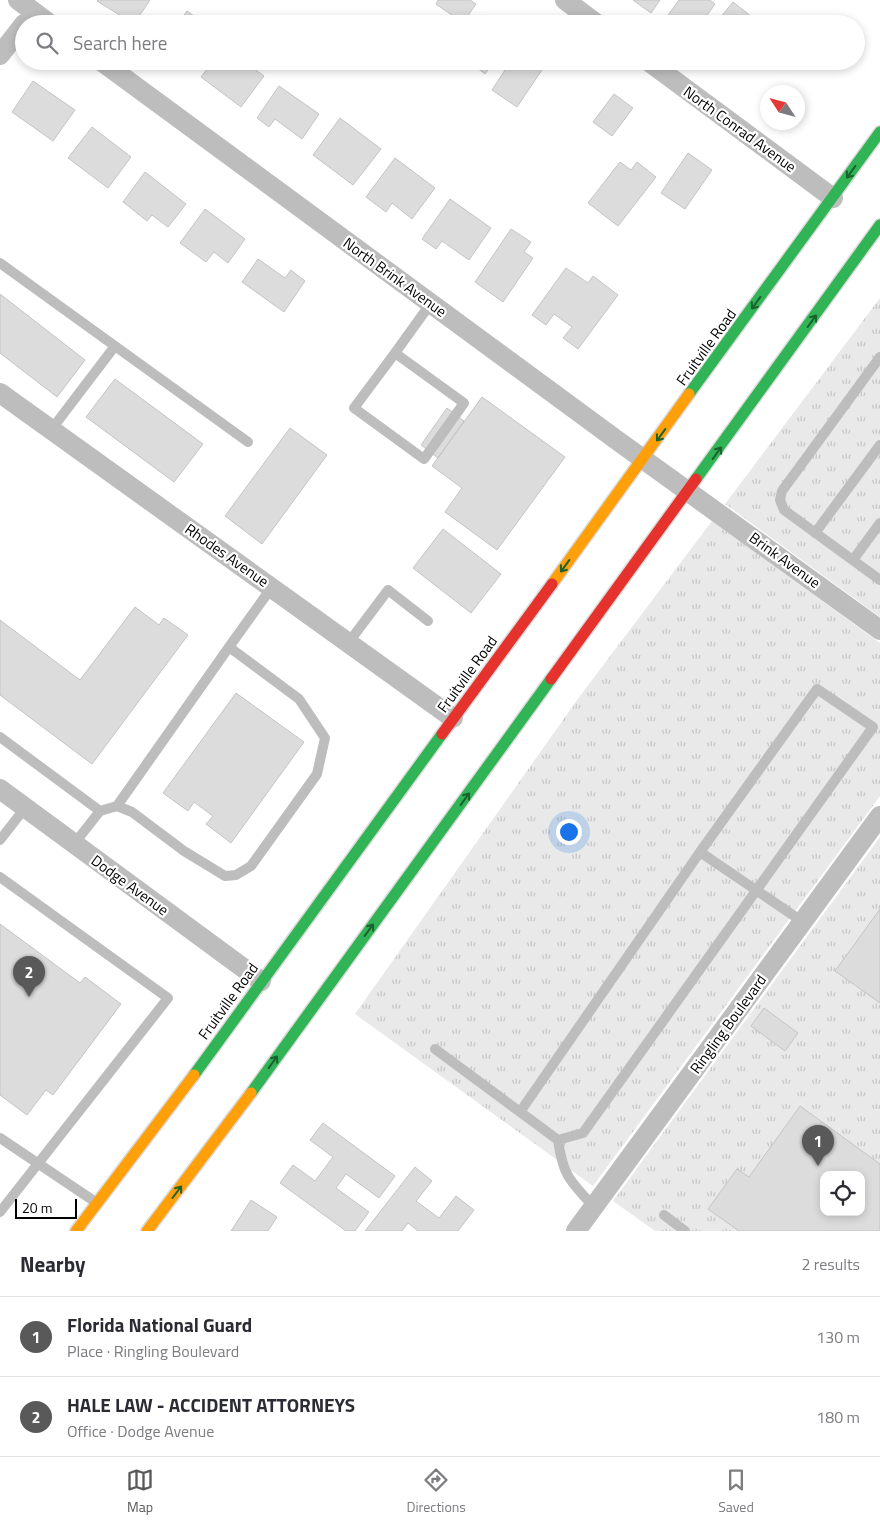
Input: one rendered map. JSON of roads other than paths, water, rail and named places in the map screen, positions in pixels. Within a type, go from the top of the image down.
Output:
[{"type":"main road","name":"Fruitville Road","points":[[76,1231],[171,1107],[880,132]]},
{"type":"main road","points":[[147,1231],[219,1137],[880,226]]},
{"type":"street","points":[[565,0],[585,15]]},
{"type":"street","points":[[0,55],[15,32]]},
{"type":"street","name":"North Brink Avenue","points":[[113,70],[688,492]]},
{"type":"street","name":"North Conrad Avenue","points":[[660,70],[833,198]]},
{"type":"street","name":"Rhodes Avenue","points":[[0,393],[453,718]]},
{"type":"street","name":"Brink Avenue","points":[[688,492],[880,630]]},
{"type":"street","name":"Dodge Avenue","points":[[0,790],[261,982]]},
{"type":"street","name":"Ringling Boulevard","points":[[576,1231],[880,816]]},
{"type":"lane","points":[[0,263],[248,442]]},
{"type":"lane","points":[[395,352],[464,403],[424,459],[354,408],[430,303]]},
{"type":"lane","points":[[52,430],[115,346]]},
{"type":"lane","points":[[880,357],[782,491],[780,500],[784,510],[880,580]]},
{"type":"lane","points":[[815,533],[880,445]]},
{"type":"lane","points":[[853,560],[880,523]]},
{"type":"lane","points":[[117,806],[272,587]]},
{"type":"lane","points":[[349,642],[388,590],[428,621]]},
{"type":"lane","points":[[74,844],[100,811],[117,806],[132,812],[184,851],[225,876],[236,875],[252,866],[316,774],[325,738],[299,699],[229,647]]},
{"type":"lane","points":[[520,1112],[700,852],[817,689],[873,727],[583,1133],[558,1140]]},
{"type":"lane","points":[[0,737],[100,811]]},
{"type":"lane","points":[[0,840],[25,808]]},
{"type":"lane","points":[[700,852],[803,922]]},
{"type":"lane","points":[[0,877],[168,998],[0,1212]]},
{"type":"lane","points":[[434,1049],[558,1140],[561,1165],[572,1183],[594,1206]]},
{"type":"lane","points":[[0,1138],[98,1203]]},
{"type":"lane","points":[[664,1215],[685,1231]]},
{"type":"place","name":"HALE LAW - ACCIDENT ATTORNEYS","points":[[29,997]]},
{"type":"place","name":"Florida National Guard","points":[[818,1166]]}]
